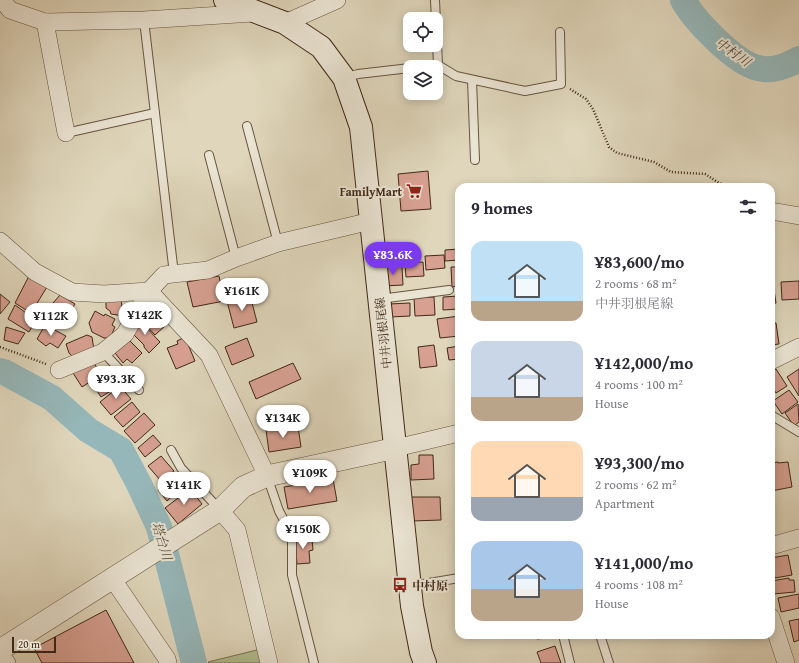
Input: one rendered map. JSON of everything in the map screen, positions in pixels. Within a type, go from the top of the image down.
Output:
[{"type":"main road","name":"中井羽根尾線","points":[[225,0],[285,23],[321,47],[344,78],[361,127],[412,606],[421,652],[425,663]]},
{"type":"street","points":[[2,0],[10,10],[45,22],[144,20],[257,12]]},
{"type":"street","points":[[285,23],[337,0]]},
{"type":"street","points":[[45,22],[66,133]]},
{"type":"street","points":[[775,212],[799,216]]},
{"type":"street","points":[[60,370],[103,352],[125,334],[149,291],[164,275],[208,270],[278,243],[371,221]]},
{"type":"street","points":[[0,241],[35,272],[72,292],[104,294],[149,291]]},
{"type":"street","points":[[149,291],[209,355],[267,476]]},
{"type":"street","points":[[775,359],[799,347]]},
{"type":"street","points":[[0,650],[220,510],[243,487],[267,476],[455,434]]},
{"type":"street","points":[[220,510],[236,530],[269,663]]},
{"type":"street","points":[[775,545],[799,538]]},
{"type":"street","points":[[112,578],[168,663]]},
{"type":"street","points":[[775,629],[786,663]]},
{"type":"street","points":[[0,655],[7,663]]},
{"type":"lane","points":[[436,0],[438,60]]},
{"type":"lane","points":[[144,20],[174,274]]},
{"type":"lane","points":[[443,68],[456,76],[525,91],[561,84],[560,32]]},
{"type":"lane","points":[[344,78],[358,74],[403,69]]},
{"type":"lane","points":[[472,80],[475,160]]},
{"type":"lane","points":[[66,133],[155,113]]},
{"type":"lane","points":[[247,126],[278,243]]},
{"type":"lane","points":[[209,155],[236,258]]},
{"type":"lane","points":[[380,299],[449,290]]},
{"type":"lane","points":[[103,352],[139,390]]},
{"type":"lane","points":[[775,417],[799,432]]},
{"type":"lane","points":[[171,450],[181,468],[220,510]]},
{"type":"lane","points":[[267,476],[279,511],[292,535],[292,575],[314,663]]},
{"type":"lane","points":[[410,586],[455,579]]},
{"type":"lane","points":[[563,639],[570,663]]},
{"type":"lane","points":[[601,639],[609,663]]},
{"type":"path","points":[[561,84],[586,99],[593,110],[608,147],[617,153],[654,162],[671,172],[706,174],[719,183]]},
{"type":"path","points":[[0,347],[60,370]]},
{"type":"green space","points":[[261,649],[264,663],[208,662]]},
{"type":"building","name":"FamilyMart","points":[[428,171],[431,209],[401,211],[398,174]]},
{"type":"building","points":[[455,249],[455,260],[445,261],[445,250]]},
{"type":"building","points":[[444,255],[445,268],[426,270],[425,256]]},
{"type":"building","points":[[423,262],[424,276],[406,277],[405,263]]},
{"type":"building","points":[[402,267],[403,285],[384,286],[383,268]]},
{"type":"building","points":[[451,267],[455,267],[455,287],[452,287]]},
{"type":"building","points":[[29,276],[47,287],[31,313],[15,303]]},
{"type":"building","points":[[219,276],[224,301],[193,307],[187,282]]},
{"type":"building","points":[[799,281],[799,299],[782,300],[781,282]]},
{"type":"building","points":[[0,294],[10,302],[0,314]]},
{"type":"building","points":[[60,295],[75,304],[65,319],[59,316],[57,322],[47,316],[53,309],[53,303]]},
{"type":"building","points":[[250,295],[257,322],[234,328],[227,301]]},
{"type":"building","points":[[455,296],[455,309],[443,310],[443,297]]},
{"type":"building","points":[[434,297],[435,315],[415,316],[414,298]]},
{"type":"building","points":[[106,299],[121,299],[122,307],[129,307],[129,314],[124,316],[111,314],[106,308]]},
{"type":"building","points":[[410,303],[410,316],[390,317],[389,304]]},
{"type":"building","points":[[15,305],[36,320],[29,332],[8,319]]},
{"type":"building","points":[[151,310],[166,325],[155,335],[141,320]]},
{"type":"building","points":[[95,311],[104,316],[105,314],[115,319],[112,325],[115,327],[110,338],[104,338],[92,332],[89,323]]},
{"type":"building","points":[[455,317],[455,336],[440,338],[437,319]]},
{"type":"building","points":[[139,320],[160,342],[149,353],[144,345],[130,331]]},
{"type":"building","points":[[775,323],[776,323],[779,344],[775,344]]},
{"type":"building","points":[[45,325],[66,336],[58,348],[50,343],[46,346],[37,339]]},
{"type":"building","points":[[6,327],[25,333],[18,344],[4,340]]},
{"type":"building","points":[[87,335],[92,337],[94,350],[74,358],[69,353],[66,344]]},
{"type":"building","points":[[185,337],[195,361],[176,369],[167,348],[178,344],[177,341]]},
{"type":"building","points":[[247,338],[254,356],[232,365],[225,347]]},
{"type":"building","points":[[129,340],[142,353],[132,363],[127,359],[123,363],[115,353]]},
{"type":"building","points":[[434,345],[437,366],[420,368],[418,347]]},
{"type":"building","points":[[455,347],[455,359],[449,360],[447,348]]},
{"type":"building","points":[[93,361],[101,375],[82,387],[73,373]]},
{"type":"building","points":[[293,363],[301,379],[256,399],[249,382]]},
{"type":"building","points":[[799,369],[799,396],[787,377]]},
{"type":"building","points":[[775,370],[787,386],[776,393],[775,391]]},
{"type":"building","points":[[108,373],[117,387],[101,397],[92,383]]},
{"type":"building","points":[[120,386],[131,399],[111,415],[100,402]]},
{"type":"building","points":[[789,390],[798,402],[782,414],[775,404],[775,400]]},
{"type":"building","points":[[132,402],[140,412],[123,427],[114,417]]},
{"type":"building","points":[[798,404],[799,422],[794,426],[785,413]]},
{"type":"building","points":[[144,413],[155,425],[135,443],[124,431]]},
{"type":"building","points":[[298,426],[301,447],[269,452],[266,430]]},
{"type":"building","points":[[153,435],[161,444],[145,457],[138,448]]},
{"type":"building","points":[[419,455],[433,455],[434,479],[411,480],[411,465],[419,464]]},
{"type":"building","points":[[161,456],[174,471],[161,481],[148,466]]},
{"type":"building","points":[[775,462],[788,462],[792,487],[775,490]]},
{"type":"building","points":[[176,474],[188,488],[181,493],[179,490],[167,501],[158,490]]},
{"type":"building","points":[[333,479],[337,501],[288,509],[284,487]]},
{"type":"building","points":[[190,489],[202,504],[178,524],[165,508]]},
{"type":"building","points":[[411,497],[440,497],[441,520],[412,521]]},
{"type":"building","points":[[308,537],[308,539],[312,539],[313,550],[309,551],[310,563],[297,564],[295,538]]},
{"type":"building","points":[[788,555],[792,575],[775,578],[775,557]]},
{"type":"building","points":[[789,578],[789,580],[794,580],[795,592],[775,594],[775,580]]},
{"type":"building","points":[[799,594],[799,608],[781,612],[778,598]]},
{"type":"building","points":[[106,610],[134,663],[42,663],[34,648]]},
{"type":"building","points":[[799,619],[799,640],[794,642],[789,621]]},
{"type":"building","points":[[555,646],[561,663],[541,663],[537,652]]},
{"type":"waterway","name":"中村川","points":[[683,0],[696,18],[716,40],[727,50],[749,64],[758,68],[774,69],[785,66],[799,59]]},
{"type":"waterway","name":"塔台川","points":[[0,371],[52,398],[88,430],[121,450],[159,527],[194,663]]},
{"type":"place","name":"FamilyMart","points":[[414,191]]},
{"type":"place","name":"中村原","points":[[400,585]]}]
